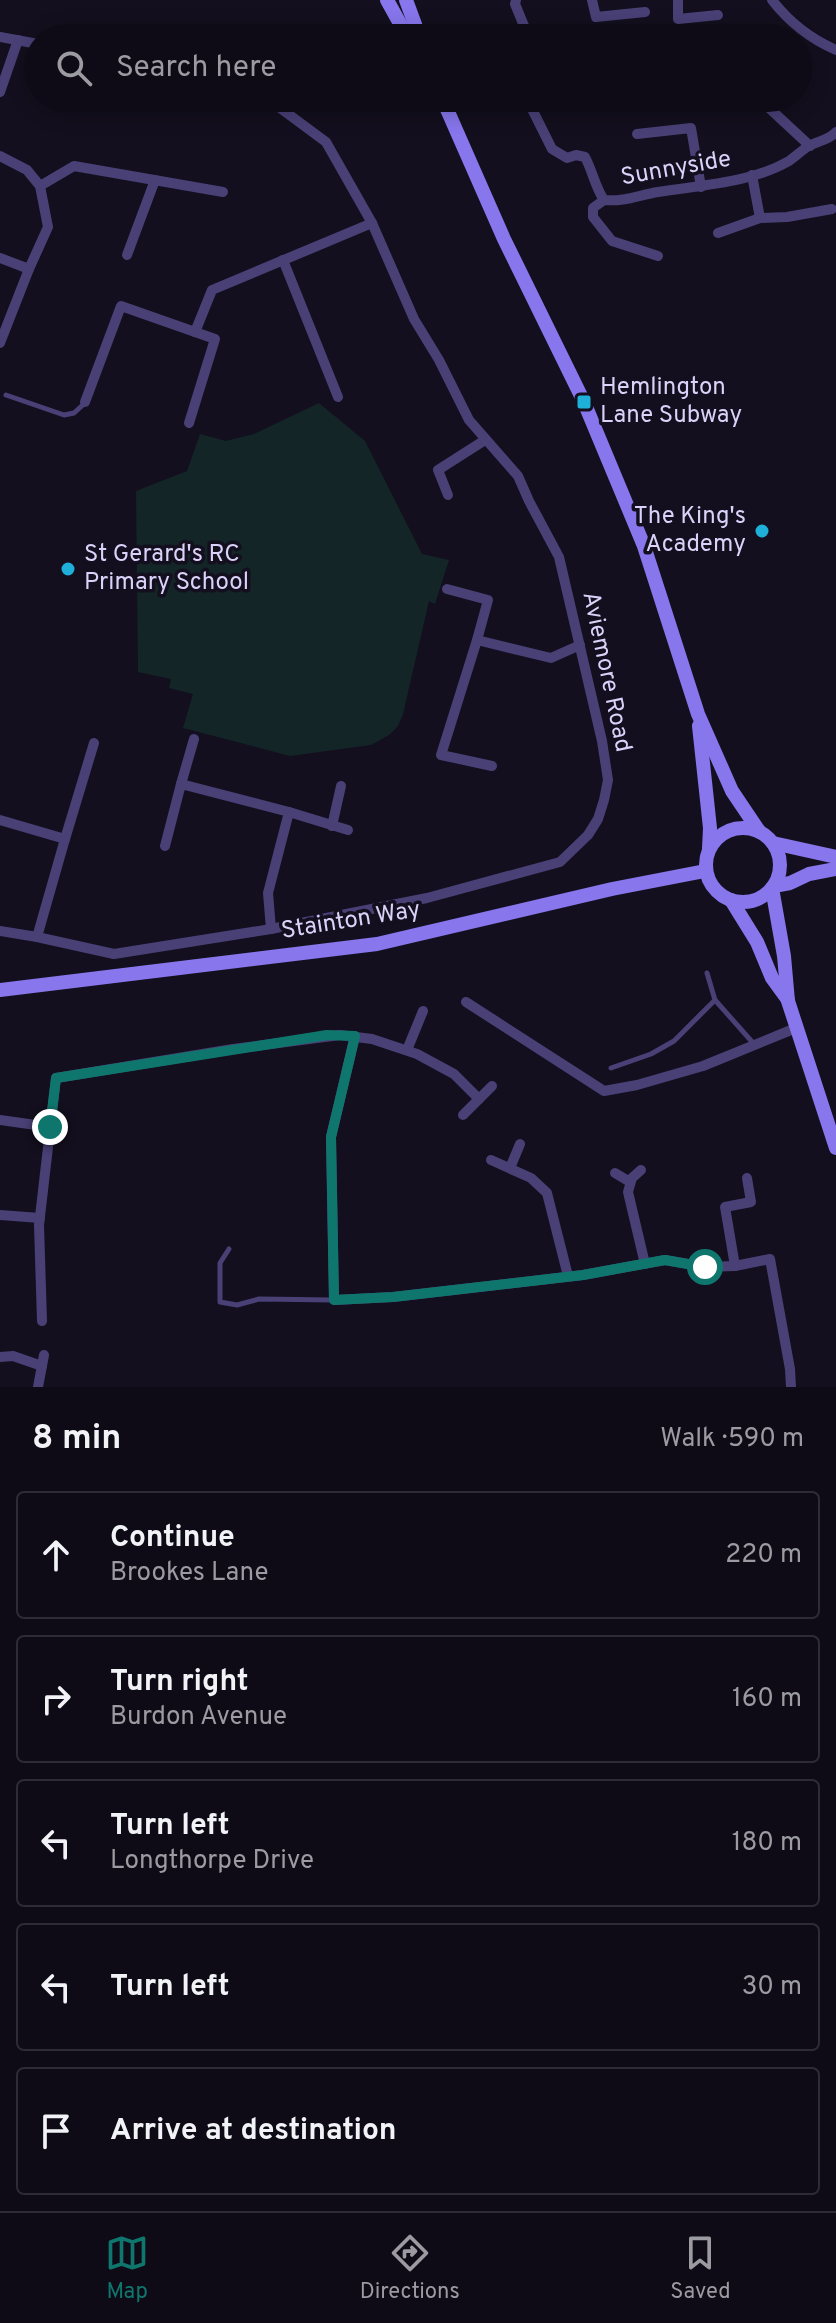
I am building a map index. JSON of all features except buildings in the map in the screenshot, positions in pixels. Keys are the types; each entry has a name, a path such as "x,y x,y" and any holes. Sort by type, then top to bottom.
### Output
{"main road":[{"path":"387,0 400,24"},
{"path":"406,0 415,24"},
{"path":"448,112 504,239 584,402 644,546 698,714 732,791 759,831 773,843 779,857 780,872 773,887 760,898 746,902 731,900 714,889 705,871 709,848 717,837 729,829 743,827 759,831"},
{"path":"698,714 710,828 709,848"},
{"path":"773,843 836,857"},
{"path":"773,887 809,874 836,869"},
{"name":"Stainton Way","path":"0,990 377,944 612,889 705,871"},
{"path":"773,887 788,1001 836,1148"},
{"path":"731,900 757,942 772,978 788,1001"}],"street":[{"path":"516,0 523,24"},
{"path":"592,0 596,17 645,12"},
{"path":"678,0 678,19 718,15"},
{"path":"772,0 796,24"},
{"path":"0,37 24,41"},
{"path":"812,38 836,50"},
{"path":"0,92 18,40"},
{"name":"Aviemore Road","path":"0,931 114,954 271,929 427,898 541,869 560,862 575,849 598,819 608,780 602,741 559,557 518,476 469,420 414,319 372,223 326,142 286,112"},
{"name":"Sunnyside","path":"534,112 552,149 567,158 576,155 585,157 604,200 620,202 656,192 701,187 752,175 788,162 836,132"},
{"path":"773,112 810,146"},
{"path":"637,134 691,128 701,187"},
{"path":"0,156 27,170 40,186 48,227 0,343"},
{"path":"40,186 74,166 223,192"},
{"path":"752,175 760,218"},
{"path":"127,255 155,180"},
{"path":"604,200 593,208 593,217 612,241 658,256"},
{"path":"718,233 760,218 832,209"},
{"path":"195,332 212,290 372,223"},
{"path":"0,258 29,269"},
{"path":"283,260 338,397"},
{"path":"85,402 121,306 215,339 189,423"},
{"path":"448,495 438,470 485,440"},
{"path":"447,589 488,600 441,755 492,766"},
{"path":"477,640 551,658 580,645"},
{"path":"165,846 194,739"},
{"path":"37,937 94,743"},
{"path":"181,784 348,830"},
{"path":"332,826 341,786"},
{"path":"271,929 268,893 289,812"},
{"path":"0,820 65,839"},
{"path":"466,1002 604,1091 703,1066 796,1028"},
{"path":"407,1050 423,1011"},
{"path":"42,1321 40,1218 56,1078 327,1035 355,1036 407,1050 441,1066 454,1074 479,1099"},
{"path":"355,1036 331,1137 334,1300 393,1297 583,1275 665,1260 705,1267 735,1266 770,1259 791,1387"},
{"path":"463,1115 492,1086"},
{"path":"0,1120 50,1127"},
{"path":"510,1168 520,1144"},
{"path":"491,1160 531,1178 547,1193 568,1276"},
{"path":"641,1170 630,1182 628,1192 645,1264"},
{"path":"615,1173 630,1182"},
{"path":"735,1266 725,1207 751,1202 747,1178"},
{"path":"0,1215 40,1218"},
{"path":"0,1357 43,1360 38,1387"}],"lane":[{"path":"6,395 64,415 74,413 85,402"},
{"path":"707,973 715,1000 756,1046"},
{"path":"611,1068 651,1054 674,1041 715,1000"},
{"path":"229,1249 220,1263 220,1302 237,1305 259,1299 334,1300"}],"shaded area":[{"path":"319,403 365,441 422,554 449,560 435,604 429,601 398,726 371,745 290,756 183,728 193,694 169,688 171,679 138,672 136,491 187,471 200,434 226,441 254,434"}],"place":[{"name":"Hemlington Lane Subway","path":"584,402"},
{"name":"The King's Academy","path":"762,531"},
{"name":"St Gerard's RC Primary School","path":"68,569"}],"route":[{"path":"50,1127 56,1078 327,1035 355,1036 331,1137 334,1300 393,1297 583,1275 665,1260 705,1267"}]}
